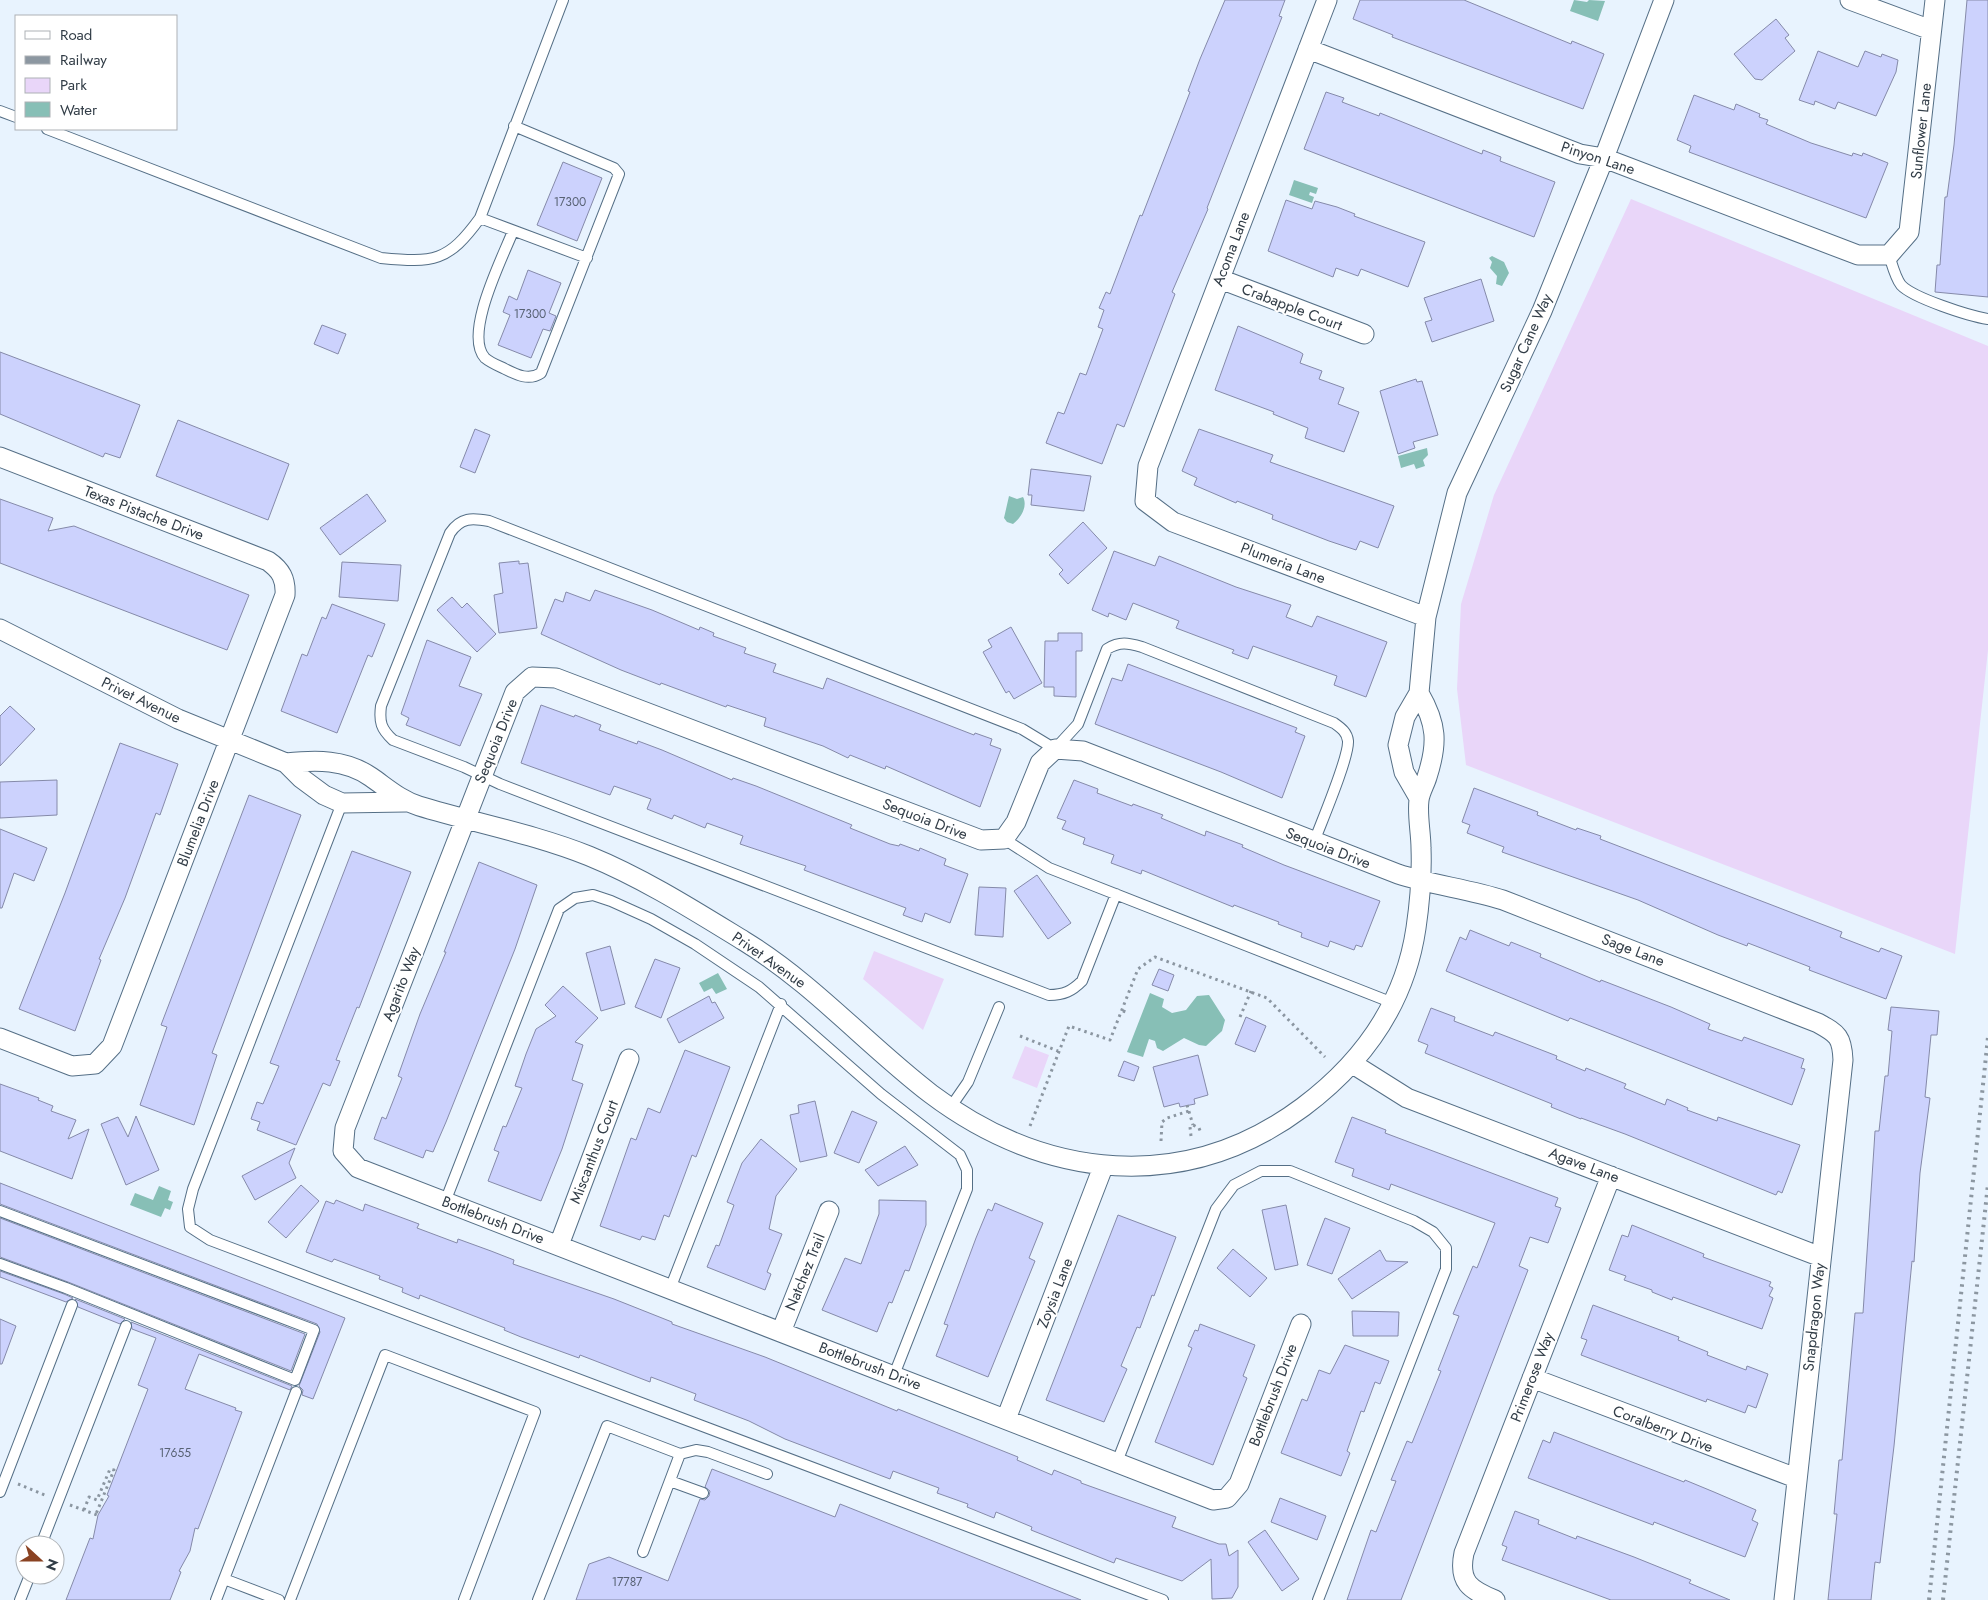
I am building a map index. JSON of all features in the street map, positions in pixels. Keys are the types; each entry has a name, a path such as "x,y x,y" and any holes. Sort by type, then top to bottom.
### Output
{"street":[{"name":"Acoma Lane","path":"1145,501 1148,466 1327,0"},
{"name":"Sugar Cane Way","path":"1419,798 1404,772 1398,744 1405,717 1419,693 1426,617 1457,493 1542,311 1604,158 1664,0"},
{"path":"1850,0 1931,30"},
{"name":"Sunflower Lane","path":"1889,255 1909,232 1935,0"},
{"name":"Pinyon Lane","path":"1308,49 1580,154 1604,158 1858,255 1889,255"},
{"name":"Crabapple Court","path":"1220,279 1364,334"},
{"name":"Texas Pistache Drive","path":"0,458 268,561 276,566 283,576"},
{"name":"Plumeria Lane","path":"1145,501 1173,522 1426,617"},
{"name":"Blumelia Drive","path":"0,1038 72,1066 95,1064 112,1046 285,595 286,584 283,576"},
{"name":"Privet Avenue","path":"0,629 178,719 286,763 301,778 324,795 342,803 406,802 465,820 532,837 589,856 646,884 717,924 789,972 928,1092 986,1130 1018,1144 1063,1159 1103,1167"},
{"name":"Sequoia Drive","path":"465,820 515,692 532,677 556,678 981,840 1004,839"},
{"name":"Sugar Cane Way","path":"1103,1167 1150,1166 1182,1162 1216,1155 1243,1144 1292,1115 1320,1094 1353,1064 1392,1003 1409,960 1422,882 1419,798 1435,747 1431,718 1419,693"},
{"path":"1004,839 1016,822 1040,762 1055,749"},
{"name":"Sequoia Drive","path":"1055,749 1083,751 1314,842 1422,882"},
{"name":"Privet Avenue","path":"286,763 329,761 350,766 366,773 406,802"},
{"name":"Agarito Way","path":"343,1151 345,1128 465,820"},
{"name":"Sage Lane","path":"1422,882 1476,892 1503,900 1818,1023 1838,1035"},
{"name":"Snapdragon Way","path":"1784,1600 1843,1060 1842,1046 1838,1035"},
{"name":"Miscanthus Court","path":"559,1245 629,1060"},
{"name":"Agave Lane","path":"1353,1064 1407,1098 1821,1257"},
{"name":"Bottlebrush Drive","path":"343,1151 358,1168 1213,1500 1227,1498 1239,1484 1301,1324"},
{"name":"Zoysia Lane","path":"1006,1420 1103,1167"},
{"name":"Primerose Way","path":"1495,1600 1478,1594 1464,1580 1462,1565 1464,1553 1611,1176"},
{"name":"Natchez Trail","path":"781,1332 829,1211"},
{"name":"Coralberry Drive","path":"1532,1378 1796,1478"}],"lane":[{"path":"50,130 381,258 419,262 434,259 459,245 480,218 563,0"},
{"path":"0,111 15,117"},
{"path":"513,231 481,308 480,327 484,356 516,374 529,377 541,373 619,174 614,168 514,126"},
{"path":"480,218 587,258"},
{"path":"1889,255 1901,284 1913,292 1975,317 1988,319"},
{"path":"1116,894 1082,981 1074,989 1061,995 1050,995 393,740 384,732 379,721 381,706 450,532 457,524 470,518 489,521 1022,729 1055,749 1078,724 1107,649 1116,643 1128,643 1142,647 1334,723 1344,731 1348,742 1345,757 1314,842"},
{"path":"342,803 193,1189 188,1209 190,1227 210,1240 1163,1600"},
{"path":"1004,839 1049,868 1392,1003"},
{"path":"445,1202 559,909 575,898 593,895 612,901 651,919 695,944 759,986 881,1094 960,1155 967,1170 966,1189 894,1375"},
{"path":"670,1289 781,1004"},
{"path":"950,1108 968,1082 999,1007"},
{"path":"1117,1462 1216,1208 1234,1185 1261,1171 1290,1171 1414,1221 1433,1232 1446,1248 1446,1269 1318,1600"},
{"path":"0,1211 314,1330 295,1380 0,1264"},
{"path":"0,1492 72,1305"},
{"path":"46,1535 126,1326"},
{"path":"290,1600 385,1355 535,1412 464,1600"},
{"path":"216,1600 296,1392"},
{"path":"538,1600 607,1426 680,1454 696,1450 708,1452 766,1474"},
{"path":"643,1552 680,1454"},
{"path":"670,1481 703,1493"},
{"path":"224,1579 279,1600"},
{"path":"20,1600 26,1585"}],"path":[{"path":"1030,1126 1069,1026 1110,1040 1138,969 1155,957 1160,956 1268,998 1325,1057"},
{"path":"1240,1017 1251,991"},
{"path":"1123,1011 1129,1013"},
{"path":"1020,1036 1058,1051"},
{"path":"1187,1106 1193,1125 1190,1127 1191,1136"},
{"path":"1161,1141 1162,1122 1167,1118 1189,1111"},
{"path":"1193,1125 1200,1128 1201,1133"},
{"path":"70,1504 84,1510 97,1515 114,1470 110,1469 97,1500 89,1497 84,1510"},
{"path":"15,1483 48,1496"}],"green space":[{"path":"1631,199 1988,346 1988,650 1955,954 1466,765 1457,689 1461,604 1494,495"},
{"path":"874,951 944,979 923,1030 863,979"},
{"path":"1025,1046 1049,1055 1037,1088 1012,1078"}],"water":[{"path":"1574,0 1587,2 1589,0 1605,1 1598,21 1570,11"},
{"path":"1294,180 1318,188 1316,194 1310,192 1309,195 1314,197 1312,203 1289,195"},
{"path":"1492,256 1504,262 1509,273 1502,286 1496,284 1497,276 1490,268 1492,262 1489,258"},
{"path":"1427,448 1428,455 1423,460 1425,466 1416,469 1414,464 1401,468 1398,456"},
{"path":"1009,496 1017,499 1023,497 1025,504 1019,519 1013,524 1007,522 1004,518"},
{"path":"718,973 727,989 716,994 712,988 704,992 699,983"},
{"path":"1150,993 1164,999 1162,1007 1172,1013 1186,1010 1197,996 1209,995 1225,1020 1222,1031 1206,1046 1184,1038 1163,1051 1157,1048 1155,1041 1149,1039 1143,1057 1127,1052"},
{"path":"159,1186 171,1191 168,1200 173,1202 170,1210 165,1208 161,1217 130,1205 135,1193 153,1200"}],"building":[{"path":"1225,0 1285,0 1279,16 1282,17 1208,209 1172,292 1175,294 1124,427 1117,424 1102,464 1046,443 1058,412 1064,414 1080,373 1086,375 1103,329 1098,327 1104,310 1099,308 1106,292 1110,294 1140,215 1142,216 1190,92 1188,91 1200,59"},
{"path":"1360,0 1464,0 1571,44 1572,41 1604,54 1583,109 1392,37 1393,35 1353,19"},
{"path":"1967,0 1988,0 1988,297 1935,292 1937,265 1940,265 1945,197 1947,197 1954,145"},
{"path":"1776,19 1789,35 1785,38 1795,51 1762,80 1755,79 1734,54"},
{"path":"1818,51 1858,67 1865,51 1881,57 1882,54 1898,60 1896,72 1876,116 1838,102 1835,109 1815,101 1814,105 1799,100"},
{"path":"1326,92 1344,98 1342,102 1379,116 1380,113 1482,154 1483,150 1501,157 1500,161 1555,182 1534,237 1304,149"},
{"path":"1694,95 1734,110 1736,104 1760,114 1759,117 1768,120 1766,124 1811,143 1852,156 1853,153 1862,156 1863,153 1888,163 1866,218 1689,152 1691,146 1677,140"},
{"path":"563,162 602,178 577,241 537,225"},
{"path":"1286,200 1312,209 1315,201 1337,207 1355,214 1354,216 1425,242 1408,287 1361,269 1358,276 1336,268 1333,277 1268,251"},
{"path":"528,270 561,283 549,313 556,316 550,331 543,329 531,358 498,345 510,315 503,312 509,296 517,300"},
{"path":"1481,279 1494,321 1432,342 1425,322 1432,320 1424,298"},
{"path":"322,325 346,334 338,354 314,344"},
{"path":"1238,326 1300,352 1303,354 1300,363 1322,371 1319,379 1344,388 1338,404 1359,412 1344,452 1305,438 1308,428 1273,414 1274,412 1215,390"},
{"path":"0,352 140,405 120,458 105,453 103,457 0,414"},
{"path":"1416,379 1417,382 1422,381 1438,435 1413,442 1415,448 1398,454 1380,391"},
{"path":"178,420 289,464 268,520 156,476"},
{"path":"475,429 490,435 475,473 460,467"},
{"path":"1199,429 1273,455 1270,462 1394,506 1378,548 1360,541 1356,550 1329,541 1272,519 1273,515 1237,501 1236,503 1194,485 1197,478 1182,471"},
{"path":"1031,469 1091,476 1084,511 1031,505 1032,495 1028,495"},
{"path":"367,494 386,521 340,555 320,528"},
{"path":"0,499 53,518 48,531 74,526 249,595 227,650 0,563"},
{"path":"1083,522 1107,548 1068,584 1059,574 1063,570 1049,555"},
{"path":"1114,551 1155,566 1159,556 1236,587 1291,605 1286,617 1312,627 1317,616 1387,642 1366,697 1334,685 1337,676 1253,646 1248,659 1232,653 1234,650 1176,628 1179,621 1133,603 1126,620 1109,613 1108,617 1092,610"},
{"path":"519,561 519,564 528,563 537,628 499,633 494,595 503,593 499,563"},
{"path":"342,562 401,565 398,601 339,597"},
{"path":"595,590 652,610 699,630 700,627 714,633 713,636 746,648 744,653 776,664 773,672 823,689 827,678 974,735 975,733 992,739 990,745 1001,749 980,807 886,766 885,769 850,755 848,758 823,746 764,726 766,718 727,705 726,707 661,683 660,685 621,670 541,634 555,599 563,602 566,592 590,601"},
{"path":"452,597 462,608 467,603 496,634 477,652 437,610"},
{"path":"332,604 385,624 372,657 368,655 337,733 281,711 302,654 307,656 322,617 326,619"},
{"path":"1011,627 1042,683 1014,699 1009,691 1006,693 983,652 992,647 988,640"},
{"path":"1058,633 1082,633 1082,651 1076,651 1076,697 1054,696 1054,687 1044,687 1045,641 1058,641"},
{"path":"427,640 471,657 459,686 482,694 460,746 406,725 409,718 401,714"},
{"path":"1128,664 1297,728 1295,732 1305,736 1282,798 1221,772 1095,724 1112,678 1122,681"},
{"path":"541,705 601,725 599,730 637,744 638,741 732,780 733,778 756,786 852,825 850,828 890,844 899,846 900,844 919,851 920,848 946,859 944,865 968,874 950,923 925,913 922,922 903,915 906,908 804,870 806,866 740,844 743,836 707,823 705,828 674,815 672,819 647,809 651,799 614,786 610,795 521,763"},
{"path":"10,706 35,729 0,766 0,716"},
{"path":"120,743 178,764 160,815 156,813 125,898 99,959 101,960 75,1031 19,1009 65,893"},
{"path":"57,780 57,815 0,818 0,782"},
{"path":"1074,780 1098,789 1097,793 1163,815 1161,818 1205,836 1206,831 1243,845 1242,847 1284,865 1380,901 1362,947 1356,945 1354,950 1330,941 1328,947 1301,937 1302,933 1278,924 1279,922 1234,905 1233,907 1142,870 1141,874 1111,863 1114,855 1083,844 1085,838 1062,829 1066,821 1057,818"},
{"path":"1474,788 1538,812 1537,815 1576,830 1577,828 1601,836 1600,839 1842,932 1840,937 1879,952 1881,948 1902,956 1886,999 1809,970 1810,967 1748,943 1747,946 1718,935 1638,900 1502,852 1504,847 1467,833 1470,825 1462,822"},
{"path":"249,795 301,815 212,1053 217,1055 194,1125 140,1105 167,1027 161,1025"},
{"path":"0,829 47,848 34,881 14,873 2,908 0,908"},
{"path":"352,851 411,872 359,1008 357,1007 336,1060 340,1061 330,1086 323,1083 296,1145 257,1130 260,1122 251,1119 257,1102 263,1104 279,1066 270,1063"},
{"path":"479,862 537,885 515,949 446,1122 433,1152 426,1150 423,1158 374,1139 382,1117 386,1119 402,1078 398,1076 420,1014 446,952 444,952"},
{"path":"1037,875 1071,923 1048,939 1014,891"},
{"path":"979,887 1006,888 1003,937 975,935"},
{"path":"1470,930 1509,946 1511,942 1541,954 1540,957 1600,982 1601,980 1671,1007 1710,1024 1708,1029 1742,1041 1744,1037 1804,1059 1801,1068 1805,1069 1792,1105 1570,1018 1568,1021 1446,971 1460,937 1466,940"},
{"path":"610,946 625,1004 601,1011 586,953"},
{"path":"655,959 680,968 661,1018 635,1007"},
{"path":"1159,969 1174,975 1168,991 1152,985"},
{"path":"563,986 598,1018 575,1042 583,1045 572,1080 583,1084 562,1149 541,1201 488,1181 499,1152 494,1150 503,1126 506,1127 522,1088 515,1086 526,1054 536,1029 556,1016 545,1005"},
{"path":"709,996 712,1003 715,1002 724,1018 679,1043 667,1019"},
{"path":"1891,1007 1939,1011 1937,1035 1931,1035 1925,1097 1930,1098 1920,1173 1914,1262 1912,1261 1894,1446 1880,1563 1875,1562 1871,1600 1828,1600 1837,1514 1834,1514 1839,1460 1842,1460 1855,1313 1863,1313 1875,1131 1879,1131 1885,1076 1888,1076 1892,1031 1888,1030"},
{"path":"1431,1008 1455,1017 1454,1021 1493,1036 1495,1032 1557,1056 1556,1059 1585,1071 1586,1068 1626,1084 1624,1088 1665,1105 1667,1099 1688,1108 1687,1110 1717,1121 1718,1117 1800,1145 1782,1193 1778,1191 1776,1195 1625,1134 1581,1119 1551,1107 1552,1104 1425,1053 1428,1045 1418,1041"},
{"path":"1246,1017 1266,1026 1255,1052 1235,1044"},
{"path":"685,1050 730,1067 696,1157 692,1155 669,1217 664,1215 655,1240 642,1236 640,1240 600,1226 631,1138 636,1140 648,1108 660,1113"},
{"path":"1198,1055 1208,1095 1194,1099 1195,1104 1180,1107 1179,1103 1164,1107 1153,1067"},
{"path":"1124,1061 1139,1067 1134,1081 1118,1076"},
{"path":"0,1084 39,1098 38,1100 53,1106 51,1111 76,1120 68,1139 89,1129 72,1179 0,1151"},
{"path":"815,1101 827,1156 800,1162 790,1115 799,1113 798,1105"},
{"path":"852,1111 877,1122 859,1163 834,1153"},
{"path":"136,1116 159,1170 126,1185 101,1124 118,1117 128,1137"},
{"path":"1352,1117 1386,1130 1385,1133 1558,1198 1555,1206 1561,1208 1548,1243 1530,1237 1519,1266 1528,1270 1401,1600 1347,1600 1371,1530 1376,1532 1396,1481 1391,1480 1407,1441 1412,1443 1441,1371 1438,1370 1459,1316 1453,1314 1473,1266 1477,1268 1495,1223 1391,1184 1389,1190 1352,1176 1354,1169 1335,1162"},
{"path":"761,1139 797,1169 776,1196 769,1229 782,1234 767,1272 771,1274 765,1290 707,1267 716,1245 719,1246 734,1205 727,1202 742,1163"},
{"path":"905,1146 918,1165 878,1186 865,1170"},
{"path":"295,1148 289,1163 296,1178 255,1200 242,1176"},
{"path":"0,1183 345,1318 313,1399 302,1395 303,1390 299,1386 320,1332 317,1324 0,1204"},
{"path":"301,1185 319,1201 286,1238 268,1222"},
{"path":"336,1200 363,1211 365,1204 419,1224 417,1228 457,1243 458,1239 491,1251 514,1260 513,1264 614,1299 672,1322 672,1324 765,1357 897,1411 898,1409 1018,1457 1017,1460 1052,1475 1054,1470 1081,1481 1081,1483 1176,1517 1172,1527 1219,1544 1226,1544 1229,1556 1238,1550 1238,1587 1232,1598 1212,1599 1211,1559 1182,1581 1116,1558 1114,1563 1031,1530 1032,1527 996,1512 994,1518 967,1507 968,1504 937,1493 939,1488 893,1471 890,1479 785,1439 749,1421 694,1400 696,1394 651,1377 650,1382 580,1355 579,1358 521,1337 504,1330 505,1328 420,1295 419,1299 402,1292 403,1288 379,1279 380,1276 334,1259 332,1262 306,1252 326,1201 334,1204"},
{"path":"879,1200 926,1201 926,1225 909,1271 905,1270 892,1303 889,1302 877,1332 822,1310 845,1258 861,1264 879,1214"},
{"path":"995,1203 1043,1223 1029,1258 1035,1261 988,1377 936,1356 948,1325 944,1324 976,1238 988,1209 992,1211"},
{"path":"1286,1205 1298,1265 1275,1270 1262,1210"},
{"path":"1118,1215 1176,1237 1154,1296 1152,1295 1140,1328 1137,1327 1121,1366 1127,1369 1104,1422 1046,1400"},
{"path":"0,1218 305,1334 291,1371 68,1282 0,1257"},
{"path":"1325,1218 1350,1228 1332,1274 1307,1265"},
{"path":"1632,1225 1704,1254 1703,1257 1771,1282 1769,1286 1773,1288 1769,1296 1773,1298 1762,1329 1673,1297 1672,1300 1652,1292 1652,1290 1624,1280 1626,1276 1609,1270 1622,1235 1628,1237"},
{"path":"1233,1249 1267,1278 1250,1297 1217,1268"},
{"path":"1380,1250 1386,1261 1408,1262 1352,1299 1338,1279"},
{"path":"0,1271 73,1298 66,1302 0,1277"},
{"path":"75,1299 125,1319 120,1324 78,1307"},
{"path":"1593,1305 1679,1337 1678,1340 1708,1352 1707,1355 1746,1370 1747,1366 1768,1374 1756,1408 1748,1405 1745,1413 1707,1399 1706,1402 1581,1355 1587,1340 1581,1338"},
{"path":"1352,1311 1399,1312 1398,1336 1353,1336"},
{"path":"0,1319 16,1326 2,1364 0,1364"},
{"path":"131,1322 292,1386 290,1390 199,1354 185,1389 242,1412 198,1529 195,1528 190,1551 179,1571 181,1572 170,1600 66,1600 90,1538 93,1539 98,1515 109,1496 107,1495 148,1389 138,1385 156,1338 132,1329"},
{"path":"1200,1324 1255,1345 1243,1376 1247,1378 1213,1465 1155,1442 1192,1348 1188,1346 1195,1330 1198,1331"},
{"path":"1345,1345 1389,1361 1380,1384 1375,1382 1364,1412 1361,1411 1347,1451 1350,1453 1341,1476 1281,1453 1302,1399 1307,1401 1319,1370 1330,1374"},
{"path":"1554,1432 1684,1482 1685,1480 1756,1510 1752,1520 1758,1523 1745,1557 1654,1522 1653,1525 1528,1478 1543,1440 1550,1443"},
{"path":"712,1469 835,1517 840,1504 1081,1600 576,1600 589,1564 609,1557 668,1581 700,1499 705,1500 709,1496 710,1491 705,1487"},
{"path":"1280,1498 1326,1516 1317,1540 1271,1522"},
{"path":"1515,1511 1539,1520 1538,1524 1576,1539 1577,1536 1691,1580 1689,1583 1730,1600 1611,1600 1502,1560 1507,1547 1502,1545"},
{"path":"1265,1530 1299,1579 1282,1591 1248,1542"}],"railway":[{"path":"1929,1600 1988,1037"},
{"path":"1943,1600 1988,1184"}]}
